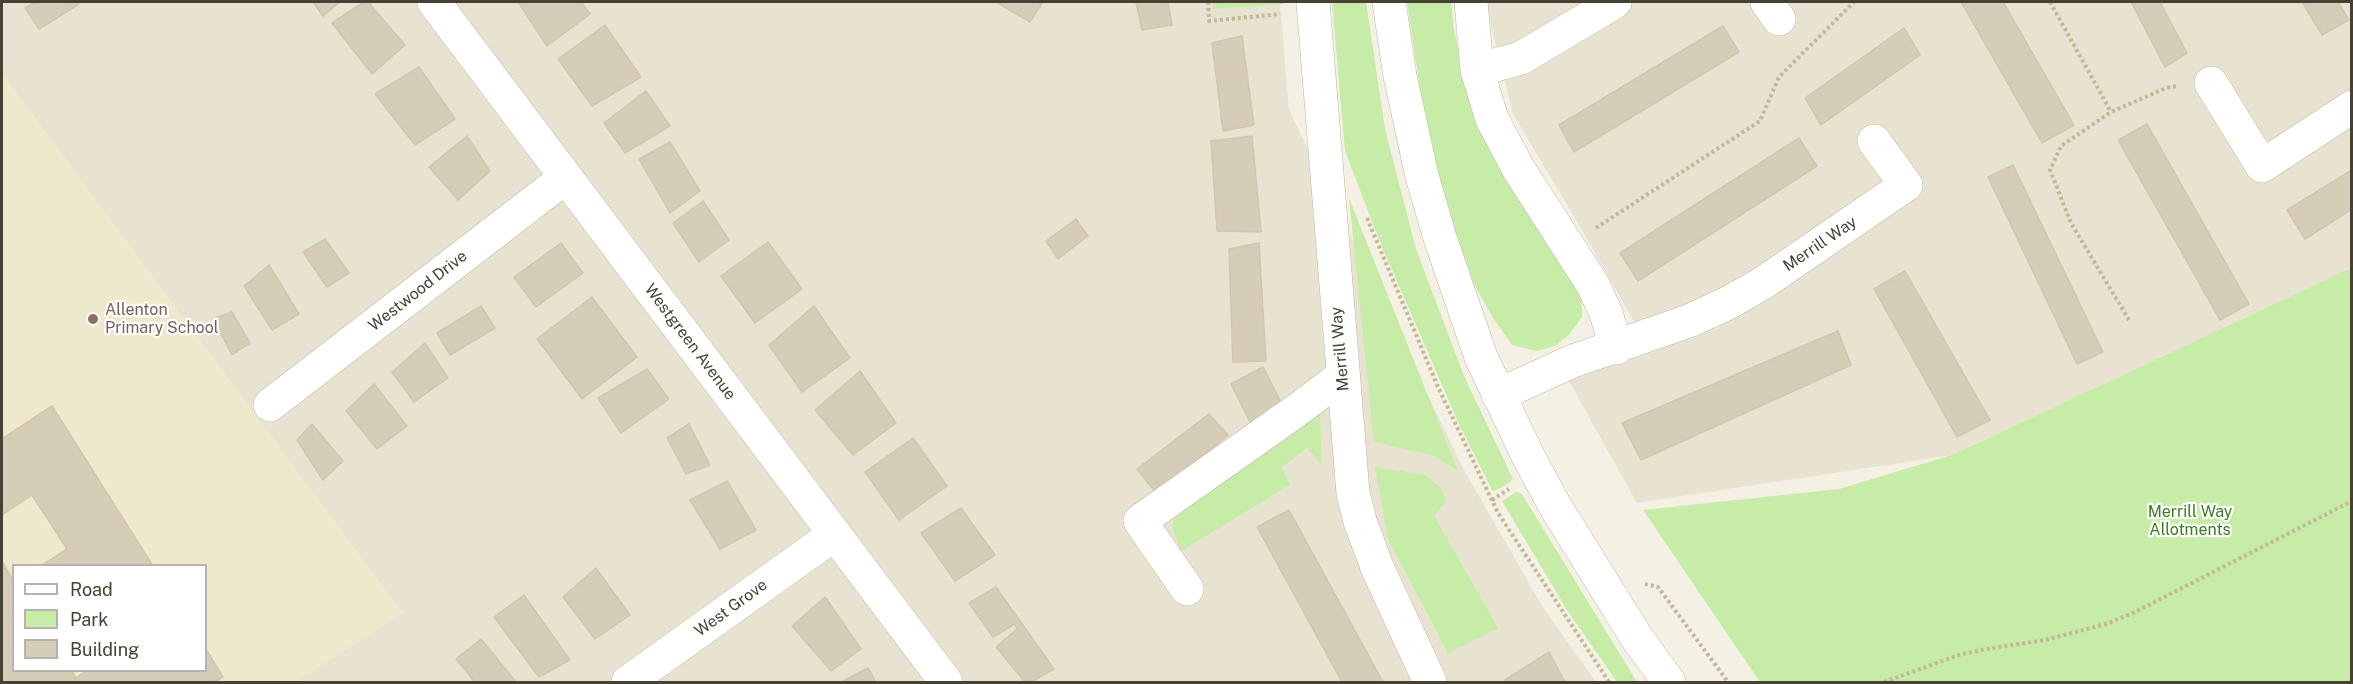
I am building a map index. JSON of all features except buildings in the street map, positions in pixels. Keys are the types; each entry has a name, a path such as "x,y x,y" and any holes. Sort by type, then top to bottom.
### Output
{"street":[{"name":"Westgreen Avenue","path":"435,2 946,682"},
{"path":"1389,2 1400,76 1422,176 1462,307 1498,395 1545,489 1596,575 1669,682"},
{"path":"1471,2 1477,70 1492,119 1518,168 1593,285 1606,313 1616,348"},
{"path":"1477,70 1521,58 1615,2"},
{"name":"Merrill Way","path":"1313,6 1352,482 1360,521 1381,578 1430,682"},
{"path":"2211,83 2262,166 2352,107"},
{"name":"Merrill Way","path":"1498,395 1562,365 1689,321 1728,303 1762,283 1906,185 1875,141"},
{"name":"Westwood Drive","path":"270,405 566,177"},
{"path":"1187,589 1140,521 1342,376"},
{"name":"West Grove","path":"628,682 835,534"}],"path":[{"path":"1208,2 1209,21 1313,6"},
{"path":"1570,247 1760,121 1779,77 1854,2"},
{"path":"2050,2 2111,112"},
{"path":"2129,320 2071,223 2050,170 2061,146 2111,112 2166,88 2211,83"},
{"path":"1366,216 1438,387 1498,513 1609,682"},
{"path":"1884,682 1959,655 1986,648 2045,640 2106,624 2133,613 2352,501"},
{"path":"1596,575 1658,587 1728,682"}],"shaded area":[{"path":"2,2 1280,2 1289,110 1464,470 1542,606 1596,682 2,682"},
{"path":"1487,2 2351,2 2351,268 1952,455 1637,503 1569,381 1650,350 1513,114"},
{"name":"Allenton Primary School","path":"2,73 403,613 296,682 2,682"}],"green space":[{"path":"1213,2 1284,2 1284,4 1213,9"},
{"path":"1332,2 1366,2 1385,129 1416,249 1464,376 1513,479 1495,491 1492,490 1459,424 1380,242 1345,151"},
{"path":"1407,2 1451,2 1454,31 1472,106 1581,291 1582,317 1569,335 1555,346 1537,351 1512,345 1493,318 1474,284 1451,224 1423,109"},
{"path":"1349,198 1458,471 1434,456 1374,442"},
{"name":"Merrill Way Allotments","path":"2351,268 2351,682 1760,682 1643,510 1839,489 1952,455"},
{"path":"1320,411 1322,465 1307,448 1282,467 1290,485 1181,551 1172,527 1177,506"},
{"path":"1375,467 1426,475 1442,489 1445,502 1434,516 1498,628 1448,653 1388,539"},
{"path":"1516,492 1522,494 1637,682 1617,682 1567,610 1502,501"}],"place":[{"name":"Allenton Primary School","path":"93,319"}]}
